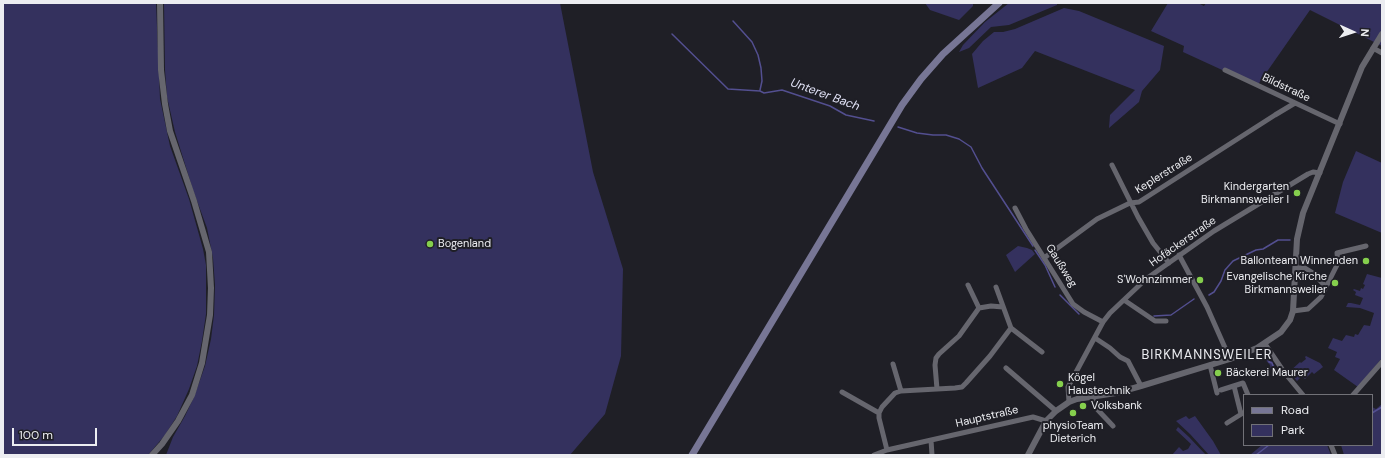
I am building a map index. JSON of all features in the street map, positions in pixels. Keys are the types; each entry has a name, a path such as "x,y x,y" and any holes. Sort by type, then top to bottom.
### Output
{"main road":[{"path":"692,455 886,128 921,79 943,54 999,3"}],"street":[{"path":"152,455 162,444 178,421 192,395 202,363 210,315 211,288 208,252 194,201 170,131 165,104 161,70 160,3"},
{"path":"1028,455 1046,421 1056,411 1069,402 1077,399 1116,393 1230,359 1265,344 1281,332 1290,320 1293,311 1297,239 1303,213 1329,152 1362,67 1382,34"},
{"path":"1373,48 1382,53"},
{"name":"Bildstraße","path":"1225,70 1340,124"},
{"name":"Keplerstraße","path":"1044,258 1097,219 1130,203 1138,202 1275,114 1295,103"},
{"path":"1112,165 1130,203 1154,243 1169,263"},
{"name":"Hofäckerstraße","path":"1069,402 1068,387 1103,322 1110,313 1146,279 1214,231 1308,174 1313,172 1320,173"},
{"name":"Gaußweg","path":"1015,208 1073,304 1084,312 1103,322"},
{"path":"1293,311 1308,309 1321,297 1338,262 1337,253 1366,246"},
{"path":"1179,255 1207,307 1230,359"},
{"path":"1296,268 1305,268 1313,273 1326,287"},
{"path":"968,285 979,308"},
{"path":"996,287 1011,328 1042,352"},
{"path":"1124,300 1155,321 1166,321"},
{"path":"937,389 935,365 936,358 939,354 959,336 979,308 992,306 1003,307"},
{"path":"887,450 879,413 882,407 895,393 902,391 962,387 990,356 1011,328"},
{"path":"1095,338 1120,357 1128,361 1141,386"},
{"path":"1265,344 1284,372 1302,394"},
{"path":"1354,394 1382,362"},
{"path":"893,364 902,391"},
{"path":"1210,365 1214,385 1219,392 1243,383 1248,391 1248,394"},
{"path":"1006,368 1056,411"},
{"path":"1227,423 1242,414 1234,386"},
{"path":"842,392 879,413"},
{"path":"1093,397 1097,409 1114,426"},
{"name":"Hauptstraße","path":"874,455 887,450 1033,417 1046,421"},
{"path":"931,440 932,455"}],"green space":[{"path":"3,3 156,3 160,99 170,146 189,199 203,249 206,265 206,314 197,366 189,389 177,416 165,435 148,455 3,455"},
{"path":"164,3 560,3 593,172 623,269 621,356 605,414 570,455 166,455 173,437 194,397 205,366 211,339 214,315 215,285 213,258 207,228 193,190 175,132 167,97"},
{"path":"925,3 973,3 973,6 959,20 930,10"},
{"path":"1009,3 1057,3 1057,5 1009,25 991,27 969,48 959,52 963,45 985,22"},
{"path":"1168,3 1198,3 1204,6 1206,3 1382,3 1382,46 1310,10 1257,86 1183,52 1184,46 1151,31"},
{"path":"1064,8 1079,11 1164,46 1160,70 1142,91 1139,102 1109,128 1110,115 1135,90 1035,51 1022,68 978,88 972,54 983,41 994,32 1003,32 1015,29"},
{"path":"1356,151 1382,163 1382,233 1335,213 1343,182"},
{"path":"1018,246 1032,250 1035,254 1015,272 1006,255"},
{"path":"1367,274 1382,278 1382,358 1358,387 1334,370 1340,359 1335,357 1337,352 1328,348 1333,338 1342,341 1346,335 1354,337 1355,334 1358,335 1364,325 1370,326 1374,313 1360,308 1346,307 1348,303 1360,305 1363,298 1355,295 1356,292 1353,290 1360,291 1361,288 1363,289 1365,285 1363,284"},
{"path":"1263,354 1269,357 1277,370 1276,372 1274,371 1273,374 1270,365 1262,356"},
{"path":"1306,356 1320,363 1323,367 1314,374 1312,372 1305,379 1302,376 1297,381 1289,372 1300,362 1301,363 1306,359"},
{"path":"1382,404 1382,455 1344,455 1341,446 1373,446 1373,408 1376,409"},
{"path":"1186,416 1189,419 1195,416 1221,455 1209,455 1176,421"},
{"path":"1178,427 1206,455 1172,455 1179,447 1183,451 1188,449 1191,444 1176,430"},
{"path":"1261,446 1327,446 1331,455 1250,455"}],"waterway":[{"path":"733,21 752,42 758,55 762,81 760,90"},
{"name":"Unterer Bach","path":"672,34 728,89 760,91 764,93 782,90 830,106 846,115 874,121"},
{"name":"Unterer Bach","path":"898,127 917,133 946,135 959,139 971,147 982,168 1033,246"},
{"name":"Unterer Bach","path":"1209,295 1214,292 1221,281 1225,270 1233,261 1256,250 1263,249 1278,240 1290,240"},
{"name":"Unterer Bach","path":"1035,250 1045,265 1055,287"},
{"name":"Unterer Bach","path":"1060,295 1079,314"},
{"name":"Unterer Bach","path":"1154,316 1171,315 1194,299"},
{"path":"1265,355 1267,356 1266,359 1272,363 1274,369"},
{"path":"1373,412 1382,407"},
{"path":"1256,455 1268,446"}],"place":[{"name":"Kindergarten Birkmannsweiler I","path":"1297,193"},
{"name":"Bogenland","path":"430,244"},
{"name":"Ballonteam Winnenden","path":"1366,261"},
{"name":"S'Wohnzimmer","path":"1200,280"},
{"name":"Evangelische Kirche Birkmannsweiler","path":"1335,283"},
{"name":"Bäckerei Maurer","path":"1218,373"},
{"name":"Kögel Haustechnik","path":"1060,384"},
{"name":"Volksbank","path":"1083,406"},
{"name":"physioTeam Dieterich","path":"1073,413"}],"district":[{"name":"BIRKMANNSWEILER","path":"1207,356"}]}
